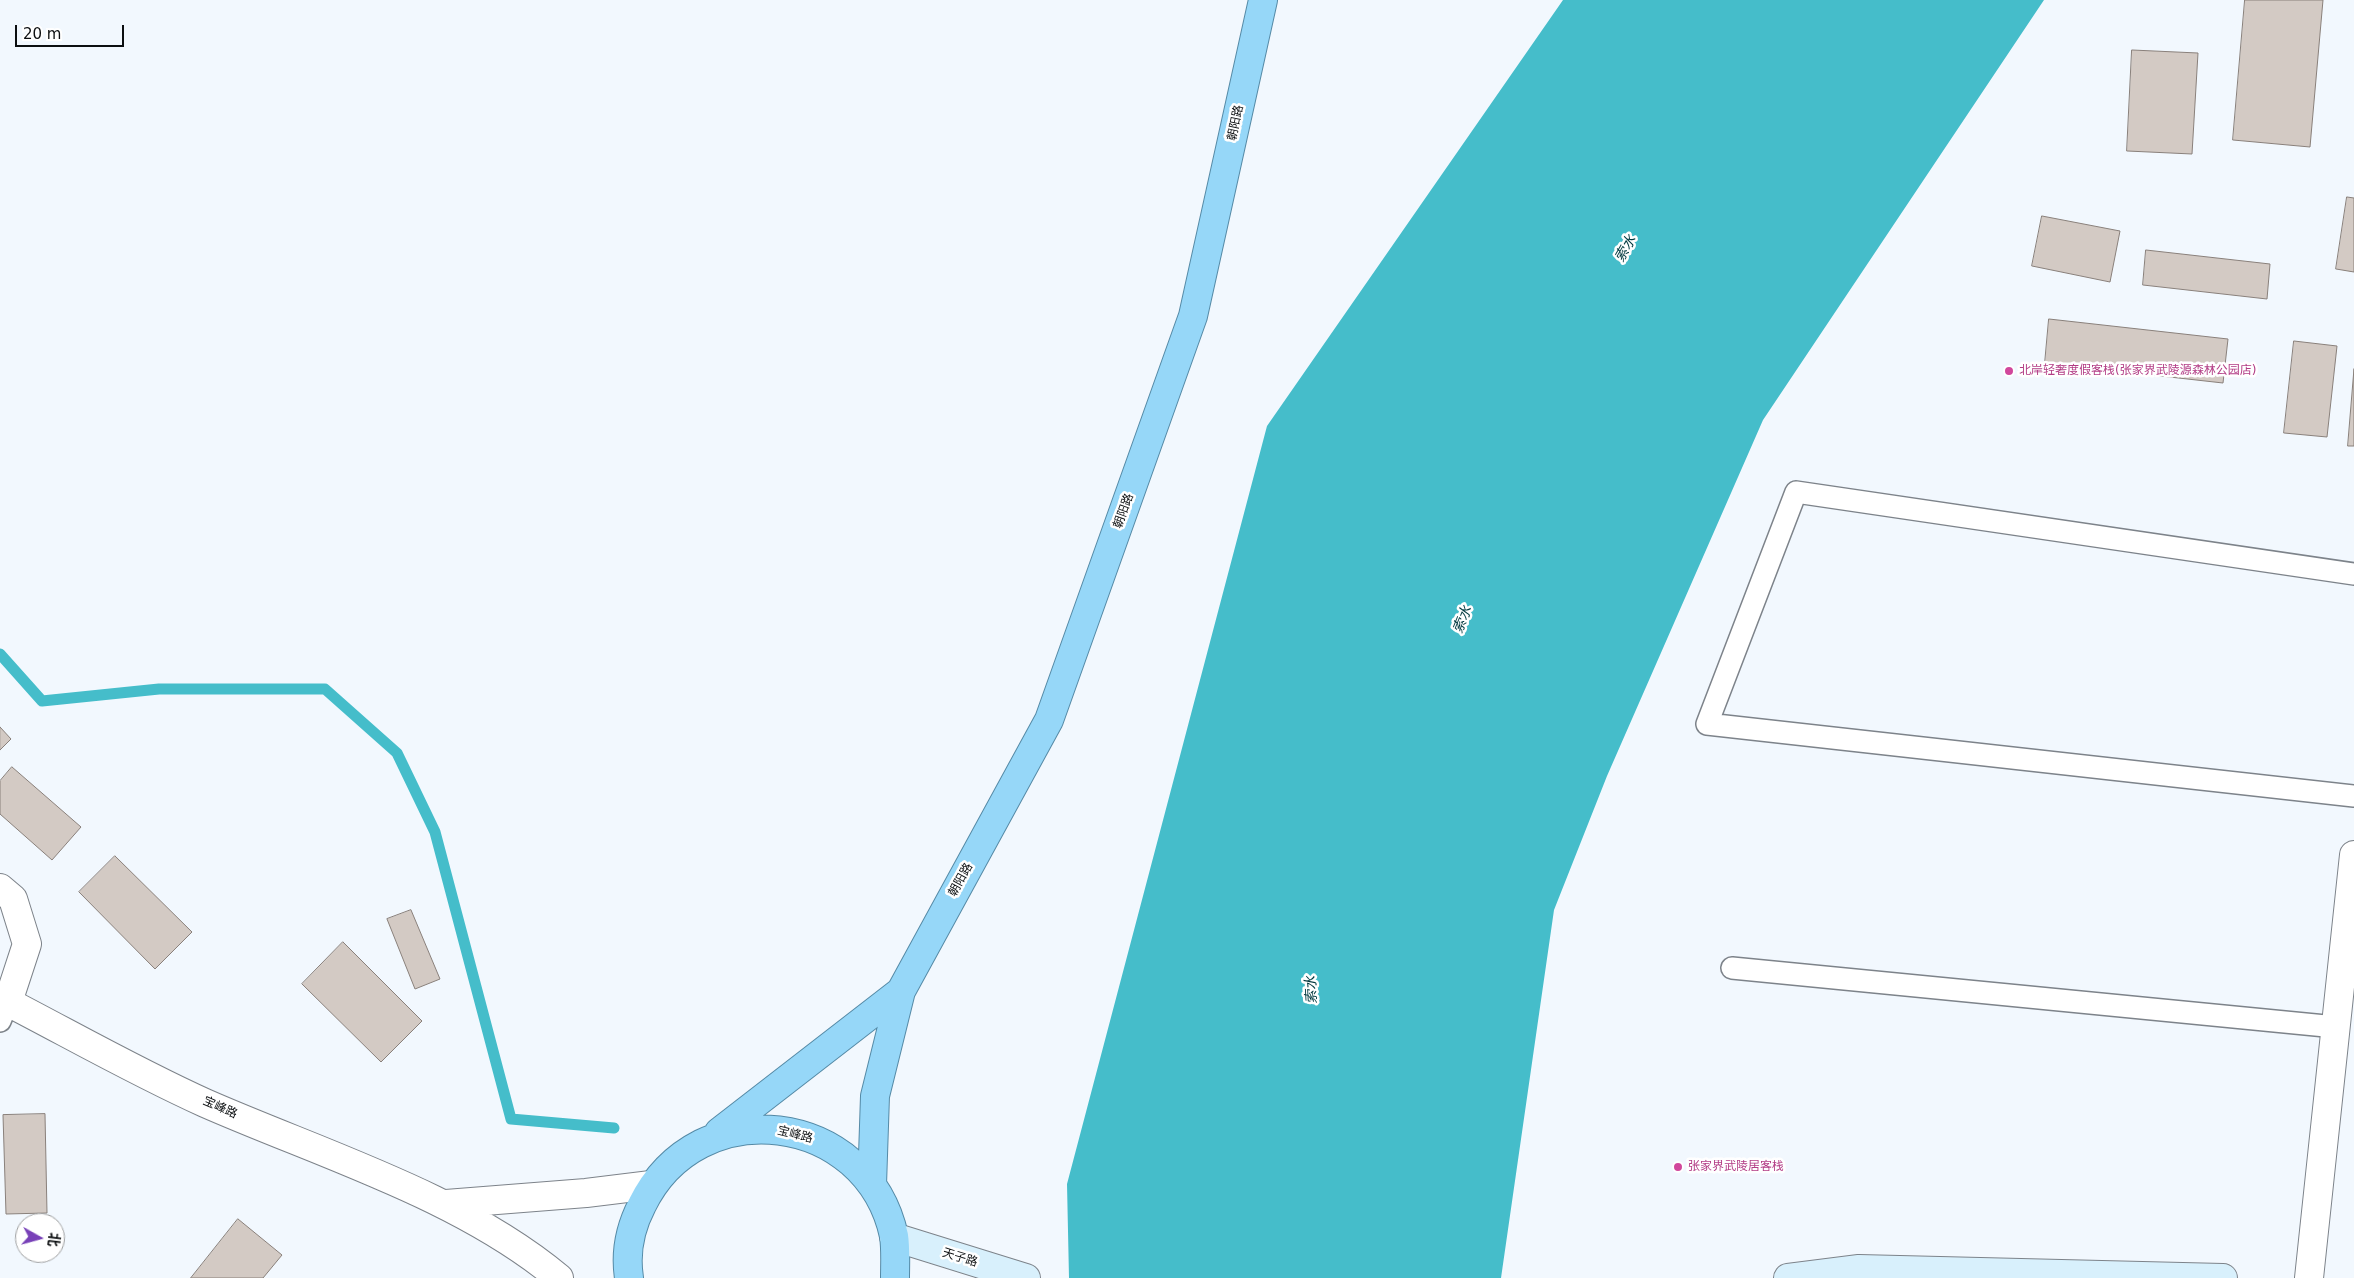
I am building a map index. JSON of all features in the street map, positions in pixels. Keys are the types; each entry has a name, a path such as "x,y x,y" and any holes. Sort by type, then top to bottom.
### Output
{"highway":[{"name":"朝阳路","path":"872,1185 875,1096 901,991 1049,720 1193,316 1263,0"},
{"name":"朝阳路","path":"711,1138 901,991"},
{"name":"宝峰路","path":"629,1278 627,1262 633,1223 651,1185 677,1158 711,1138 746,1129 782,1130 816,1140 847,1159 872,1185 886,1210 894,1238 895,1278"}],"main road":[{"name":"天子路","path":"894,1238 1026,1278"},
{"path":"1788,1278 1860,1269 2223,1278"}],"street":[{"path":"2310,1278 2354,855"},
{"path":"0,888 13,899 27,944 3,1007"},
{"name":"宝峰路","path":"3,1007 204,1102 446,1204 538,1260 559,1278"},
{"name":"宝峰路","path":"446,1204 586,1193 651,1185"}],"lane":[{"path":"2354,574 1796,492 1707,724 2354,796"},
{"path":"1732,968 2336,1027"}],"water":[{"name":"索水","path":"1563,0 2044,0 1763,420 1607,776 1554,910 1501,1278 1069,1278 1067,1184 1267,426"}],"building":[{"path":"2245,0 2323,0 2310,147 2233,140"},
{"path":"2132,50 2198,53 2192,154 2127,151"},
{"path":"2347,197 2354,198 2354,272 2336,269"},
{"path":"2042,216 2120,231 2110,282 2032,266"},
{"path":"2146,250 2270,264 2267,299 2143,285"},
{"path":"2049,319 2228,339 2223,383 2045,363"},
{"path":"2294,341 2337,346 2327,437 2284,433"},
{"path":"2354,369 2354,446 2348,446"},
{"path":"0,727 11,739 0,750"},
{"path":"12,767 81,827 52,860 0,814 0,781"},
{"path":"115,856 192,932 155,969 79,892"},
{"path":"411,910 440,979 415,989 387,919"},
{"path":"343,942 422,1021 381,1062 302,984"},
{"path":"45,1114 47,1213 6,1214 3,1115"},
{"path":"238,1219 282,1255 263,1278 191,1278"}],"waterway":[{"path":"0,654 42,701 159,689 325,689 397,753 435,832 511,1119 614,1128"}],"place":[{"name":"北岸轻奢度假客栈(张家界武陵源森林公园店)","path":"2009,371"},
{"name":"张家界武陵居客栈","path":"1678,1167"}]}
